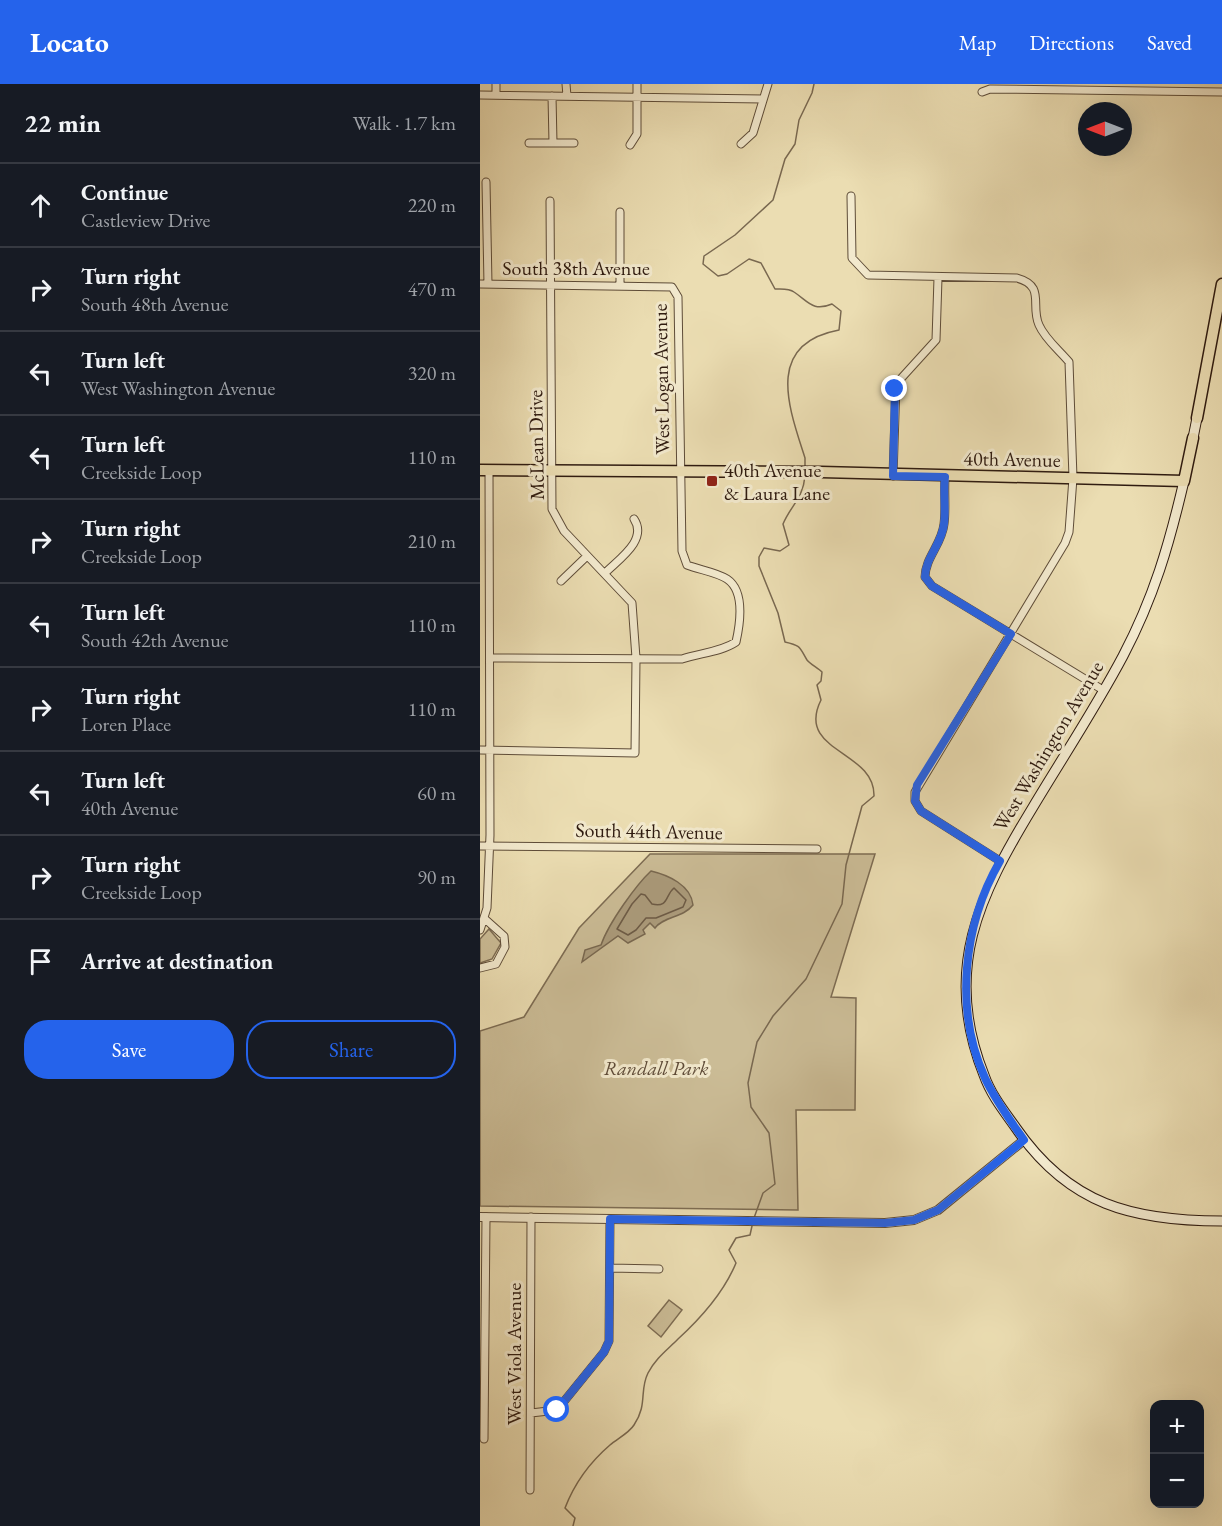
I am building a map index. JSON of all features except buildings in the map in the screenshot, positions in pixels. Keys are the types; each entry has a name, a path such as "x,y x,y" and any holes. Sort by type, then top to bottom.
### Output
{"main road":[{"name":"West Washington Avenue","path":"1222,284 1193,438 1166,555 1145,611 1103,690 1000,861 979,907 968,953 966,1010 970,1032 984,1077 1024,1140 1044,1163 1076,1189 1116,1209 1159,1220 1222,1221"},
{"name":"40th Avenue","path":"484,470 821,472 893,476 1184,481"}],"street":[{"path":"496,84 496,95"},
{"path":"566,84 567,96"},
{"path":"630,145 637,134 637,84"},
{"path":"741,144 753,133 768,84"},
{"path":"982,92 990,89 1061,88 1222,92"},
{"path":"480,95 763,99"},
{"path":"552,96 553,143"},
{"path":"529,143 574,143"},
{"path":"484,284 486,182"},
{"path":"851,196 852,258 858,266 874,277 1017,278 1025,280 1036,293 1038,324 1069,362 1072,372 1073,478 1069,532 1065,543 915,792 915,801 921,811 1000,861"},
{"name":"McLean Drive","path":"489,750 635,753 636,658 632,603 555,518 552,471 550,201"},
{"path":"620,212 620,285"},
{"path":"893,476 896,384 936,340 938,278"},
{"name":"South 38th Avenue","path":"484,284 672,287"},
{"name":"West Logan Avenue","path":"636,658 682,659 704,652 725,650 736,642 740,623 736,591 730,580 687,564 682,551 678,297 672,287"},
{"path":"480,930 485,919 484,846 489,750 490,658 484,564 484,470"},
{"path":"945,477 944,524 939,544 926,564 925,577 932,586 1103,690"},
{"path":"605,573 631,548 637,537 638,526 634,519"},
{"path":"561,581 587,556"},
{"path":"490,658 636,658"},
{"path":"480,750 489,750"},
{"name":"South 44th Avenue","path":"484,846 817,849"},
{"path":"480,968 495,964 505,947 504,936 485,919"},
{"path":"484,1440 483,1217 885,1223 914,1220 938,1210 1024,1140"},
{"name":"West Viola Avenue","path":"530,1490 531,1217"},
{"path":"531,1413 557,1410 604,1352 609,1336 610,1219"},
{"path":"610,1268 659,1269"}],"green space":[{"name":"Randall Park","path":"650,854 875,854 831,997 856,998 855,1110 796,1110 798,1210 480,1206 480,1031 524,1017 579,928"},
{"path":"489,929 501,943 492,959 480,963 480,939"},
{"path":"669,1300 682,1310 661,1337 648,1326"}],"water":[{"path":"651,871 678,882 688,892 693,905 684,912 663,921 655,928 650,923 643,930 645,934 628,943 618,936 582,962 585,950 601,945 624,904"}],"waterway":[{"path":"805,468 805,458 789,399 788,380 791,363 800,349 815,337 839,330 841,311 832,304 820,307 811,305 790,290 775,289 761,263 749,259 727,274 718,276 703,264 704,256 735,235 773,200 785,159 795,144 799,120 814,84"},
{"path":"754,1218 763,1193 775,1184 769,1133 751,1107 748,1083 757,1042 773,1016 806,979 842,904 846,865 862,806 874,796 871,781 862,769 827,741 818,730 816,717 821,700 817,685 821,681 822,672 808,662 799,648 785,642 778,613 759,566 759,557 764,548 780,551 789,545 783,524 799,496 805,476"},
{"path":"573,1526 575,1518 565,1508 578,1481 596,1459 634,1425 641,1411 645,1380 651,1368 711,1304 736,1263 729,1250 736,1238 750,1235 752,1226"}],"place":[{"name":"40th Avenue & Laura Lane","path":"712,481"}],"route":[{"path":"557,1410 604,1352 609,1341 610,1219 885,1223 914,1220 938,1210 1024,1140 996,1100 984,1077 970,1032 966,1010 968,953 973,928 979,907 1000,861 921,811 915,801 917,785 1011,634 932,586 925,577 926,564 939,544 944,524 945,477 893,476 895,389"}]}
